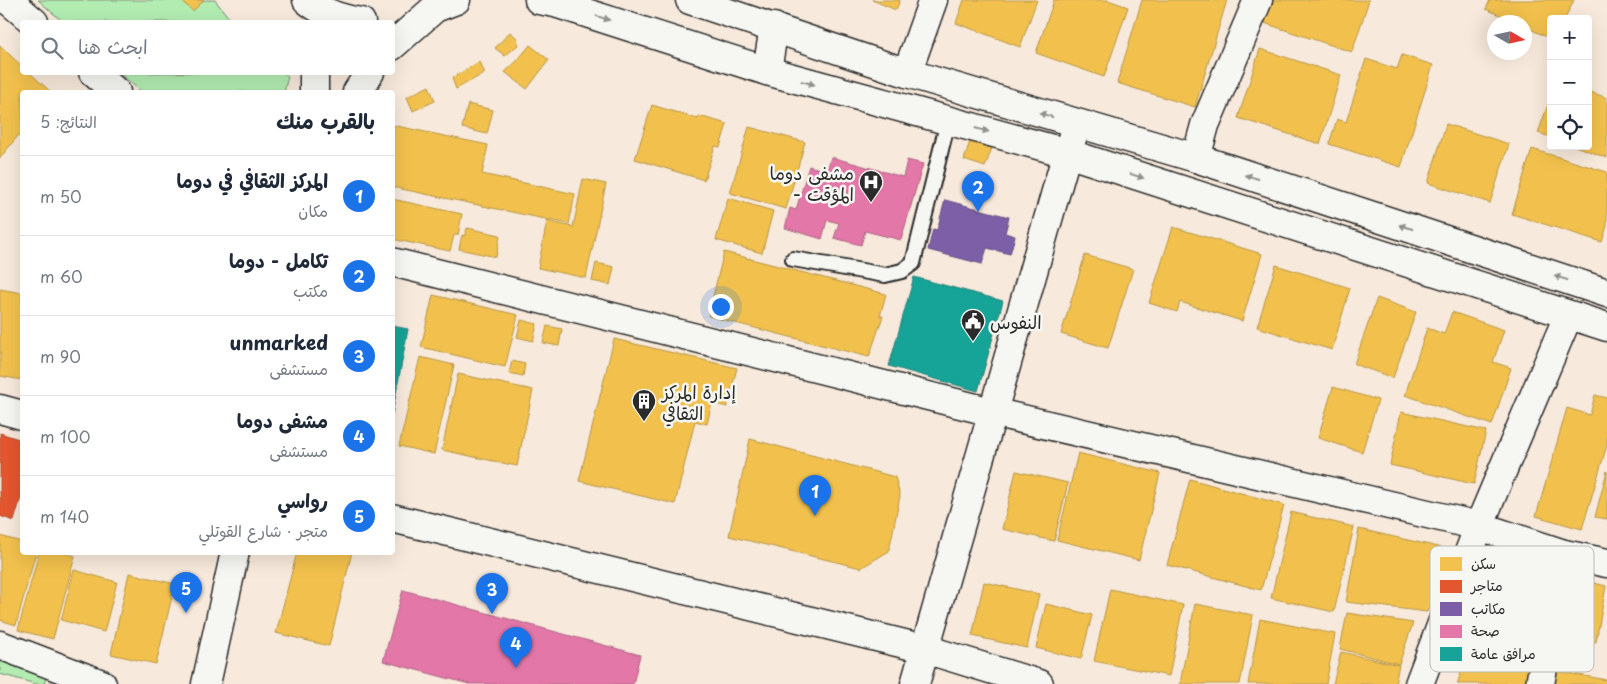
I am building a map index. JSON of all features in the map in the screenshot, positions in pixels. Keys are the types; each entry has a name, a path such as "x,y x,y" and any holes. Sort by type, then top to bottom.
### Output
{"street":[{"path":"8,0 32,20"},
{"path":"295,0 302,20"},
{"path":"307,0 313,6 342,20"},
{"path":"539,0 555,3 767,72 1067,153 1607,327"},
{"path":"690,0 907,73 1196,158 1607,293"},
{"path":"907,73 933,0"},
{"path":"1196,158 1205,125 1258,0"},
{"path":"395,22 405,21 445,3"},
{"path":"395,44 445,3"},
{"path":"767,72 774,27"},
{"path":"96,75 114,90"},
{"path":"314,75 314,90"},
{"path":"358,90 368,75"},
{"path":"915,684 992,412 1077,124"},
{"path":"395,263 992,412 1479,526 1540,546"},
{"path":"1471,546 1568,316"},
{"path":"0,409 20,414"},
{"path":"395,519 925,649 1039,684"},
{"path":"206,684 234,555"},
{"path":"1594,560 1607,563"},
{"path":"0,644 102,684"},
{"path":"1419,684 1430,655"}],"lane":[{"path":"793,259 885,274 902,271 913,263 948,121"}],"green space":[{"path":"38,0 215,0 230,20 61,20"},
{"path":"121,75 288,76 284,90 140,90"},
{"path":"0,652 48,671 44,684 36,684 0,674"}],"building: سكن":[{"path":"180,0 204,0 193,11"},
{"path":"872,0 900,0 896,10"},
{"path":"964,0 1037,0 1020,47 956,23"},
{"path":"1054,0 1108,0 1128,7 1104,77 1036,53"},
{"path":"1142,0 1227,0 1195,107 1117,83"},
{"path":"1272,0 1369,0 1352,52 1264,23"},
{"path":"1490,0 1574,0 1567,15 1547,15 1547,37 1532,30 1532,15 1500,15 1486,9"},
{"path":"510,32 518,39 519,44 505,56 495,48"},
{"path":"530,45 549,60 527,89 505,72"},
{"path":"0,46 20,64 20,75 32,75 49,90 20,90 20,133 0,158"},
{"path":"1260,49 1341,75 1320,144 1238,118"},
{"path":"1402,55 1433,65 1401,167 1329,144 1337,119 1346,122 1366,59 1397,69"},
{"path":"479,62 485,73 456,89 452,78"},
{"path":"429,86 435,101 413,111 407,97"},
{"path":"1592,92 1607,98 1607,158 1586,150 1592,150"},
{"path":"468,104 493,110 487,134 462,128"},
{"path":"652,105 698,119 699,116 727,124 720,147 715,146 704,180 635,159"},
{"path":"1547,107 1547,136 1538,133"},
{"path":"1446,124 1509,144 1490,203 1428,183"},
{"path":"395,126 488,145 482,174 575,194 569,224 395,188"},
{"path":"749,127 805,142 786,209 730,193"},
{"path":"970,141 992,148 985,167 964,160"},
{"path":"1532,149 1607,172 1607,226 1602,242 1512,214"},
{"path":"583,179 606,184 586,278 538,268 547,221 573,227"},
{"path":"728,198 773,211 762,253 716,240"},
{"path":"395,200 462,214 458,235 454,235 450,251 395,240"},
{"path":"1173,227 1262,254 1242,321 1180,302 1177,312 1149,303"},
{"path":"467,228 500,235 496,257 459,249 462,235 465,236"},
{"path":"724,252 886,294 880,316 883,316 869,357 708,316"},
{"path":"1085,255 1133,269 1108,348 1061,334"},
{"path":"596,263 614,267 610,285 592,281"},
{"path":"1276,265 1350,288 1332,350 1257,327"},
{"path":"0,289 20,293 20,380 0,376"},
{"path":"433,295 518,315 505,367 421,347"},
{"path":"1377,298 1416,312 1393,378 1354,364"},
{"path":"1452,312 1504,330 1493,362 1511,368 1492,425 1405,395 1427,328 1444,334"},
{"path":"521,320 537,324 533,341 517,337"},
{"path":"547,326 562,329 559,346 543,343"},
{"name":"إدارة المركز الثقافي","path":"614,339 737,368 727,407 712,403 707,424 695,421 675,504 579,481"},
{"path":"420,357 454,365 434,454 399,446"},
{"path":"512,361 525,364 523,376 509,373"},
{"path":"458,374 533,390 517,466 442,450"},
{"path":"1333,387 1378,400 1362,452 1318,438"},
{"path":"1595,395 1607,398 1607,445 1582,529 1536,516 1567,408 1590,415"},
{"path":"1401,412 1486,431 1474,484 1390,465"},
{"path":"750,439 895,477 900,496 889,551 861,568 729,536"},
{"path":"1078,453 1160,473 1139,560 1057,540"},
{"path":"1016,471 1068,483 1054,541 1002,529"},
{"path":"1607,471 1607,519 1595,517"},
{"path":"1190,479 1284,505 1261,590 1167,565"},
{"path":"1291,512 1354,527 1334,612 1271,598"},
{"path":"1359,529 1434,546 1430,546 1430,604 1427,612 1346,602"},
{"path":"0,536 20,541 20,555 35,555 16,625 0,620"},
{"path":"38,555 75,556 53,639 18,630"},
{"path":"296,555 351,555 329,646 276,633"},
{"path":"74,570 117,582 104,632 61,620"},
{"path":"129,573 175,584 156,664 111,654"},
{"path":"984,582 1039,594 1027,648 972,636"},
{"path":"1594,583 1606,586 1596,642 1594,642"},
{"path":"1110,589 1183,605 1169,676 1094,661"},
{"path":"1046,604 1092,615 1081,659 1036,648"},
{"path":"1195,604 1253,615 1240,684 1180,684"},
{"path":"1347,613 1413,623 1399,664 1340,649"},
{"path":"1260,619 1335,634 1326,684 1248,684"},
{"path":"1341,652 1399,665 1395,684 1333,684"},
{"path":"1461,672 1531,672 1529,684 1457,684"},
{"path":"1550,672 1561,672 1607,680 1607,684 1547,684"}],"building: متاجر":[{"path":"0,433 20,439 20,501 14,521 0,516"}],"building: مكاتب":[{"path":"945,200 1009,217 1005,233 1015,236 1010,254 987,248 982,264 928,250 933,229 937,230"}],"building: صحة":[{"path":"831,157 903,177 907,160 923,164 901,240 865,231 861,245 834,238 839,223 827,220 822,239 785,228 790,208 796,210 809,166 827,171"},
{"path":"403,590 640,655 633,684 469,684 383,661"}],"building: مرافق عامة":[{"path":"914,277 1003,301 978,391 889,366"},
{"path":"395,327 408,329 395,399"}],"place":[{"name":"مشفى دوما - المؤقت","path":"871,203"},
{"name":"تكامل - دوما","path":"978,212"},
{"name":"النفوس","path":"973,342"},
{"name":"إدارة المركز الثقافي","path":"644,422"},
{"name":"المركز الثقافي في دوما","path":"815,516"},
{"name":"رواسي","path":"186,613"},
{"name":"unmarked","path":"492,614"},
{"name":"مشفى دوما","path":"516,668"}]}
